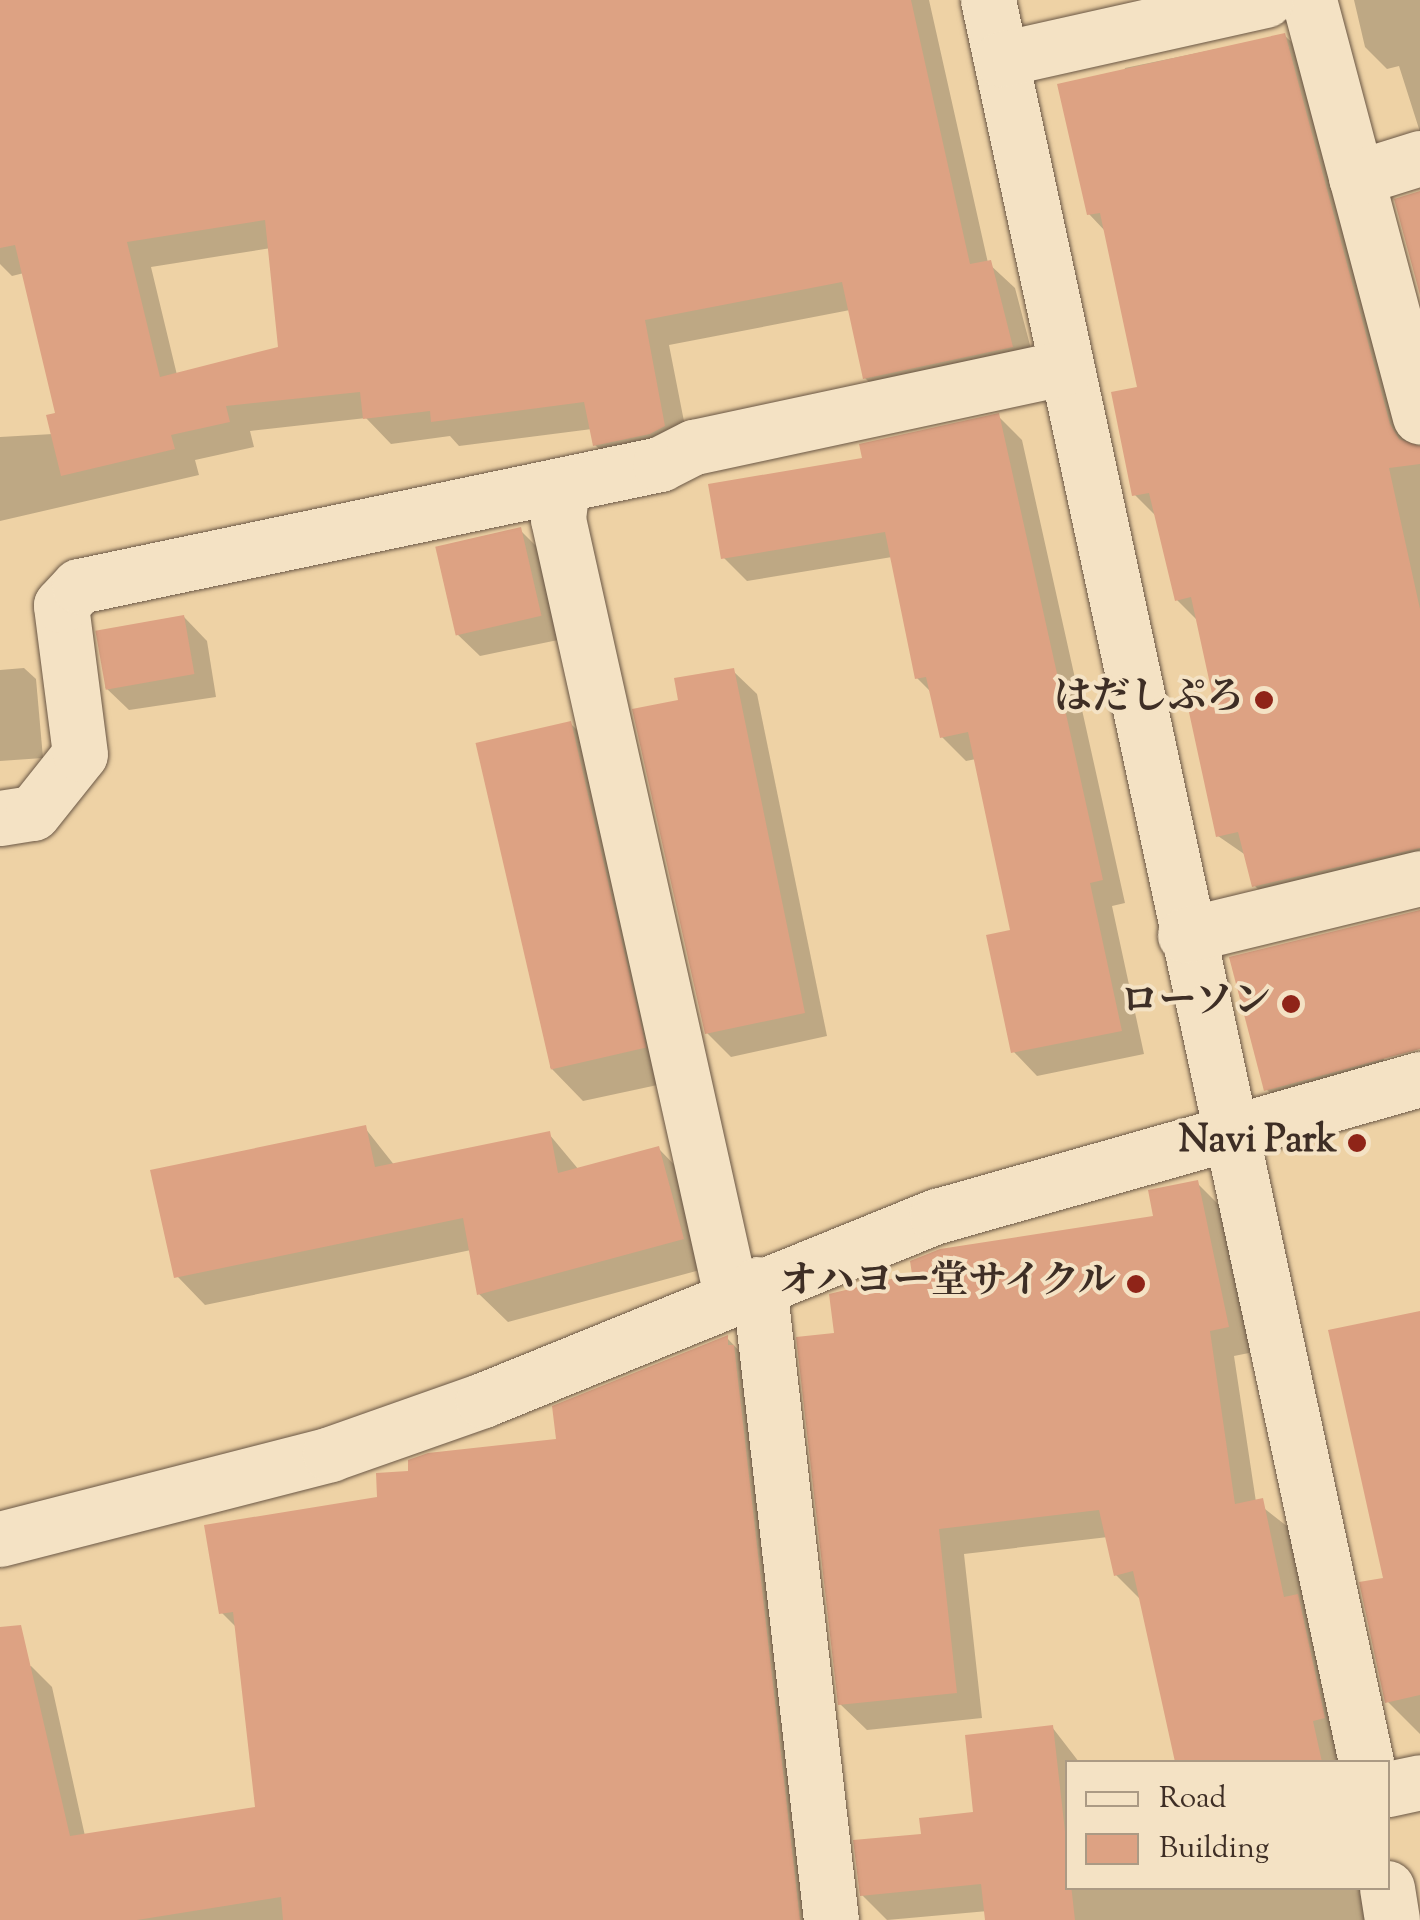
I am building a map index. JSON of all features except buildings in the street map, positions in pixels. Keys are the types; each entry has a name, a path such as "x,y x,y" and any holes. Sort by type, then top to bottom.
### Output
{"street":[{"path":"988,0 1185,935 1234,1131 1366,1760"},
{"path":"1001,59 1266,0"},
{"path":"1309,0 1420,416"},
{"path":"1356,178 1420,158"},
{"path":"0,818 33,813 80,754 61,606 66,593 660,464 694,447 1066,367"},
{"path":"562,486 558,519 745,1289 831,1920"},
{"path":"1185,935 1420,878"},
{"path":"0,1539 330,1454 483,1400 745,1289 937,1216 1420,1079"},
{"path":"1390,1789 1420,1782"},
{"path":"1387,1890 1392,1920"}],"place":[{"name":"はだしぷろ","path":"1264,700"},
{"name":"ローソン","path":"1291,1004"},
{"name":"Navi Park","path":"1357,1143"},
{"name":"オハヨー堂サイクル","path":"1136,1284"}]}
